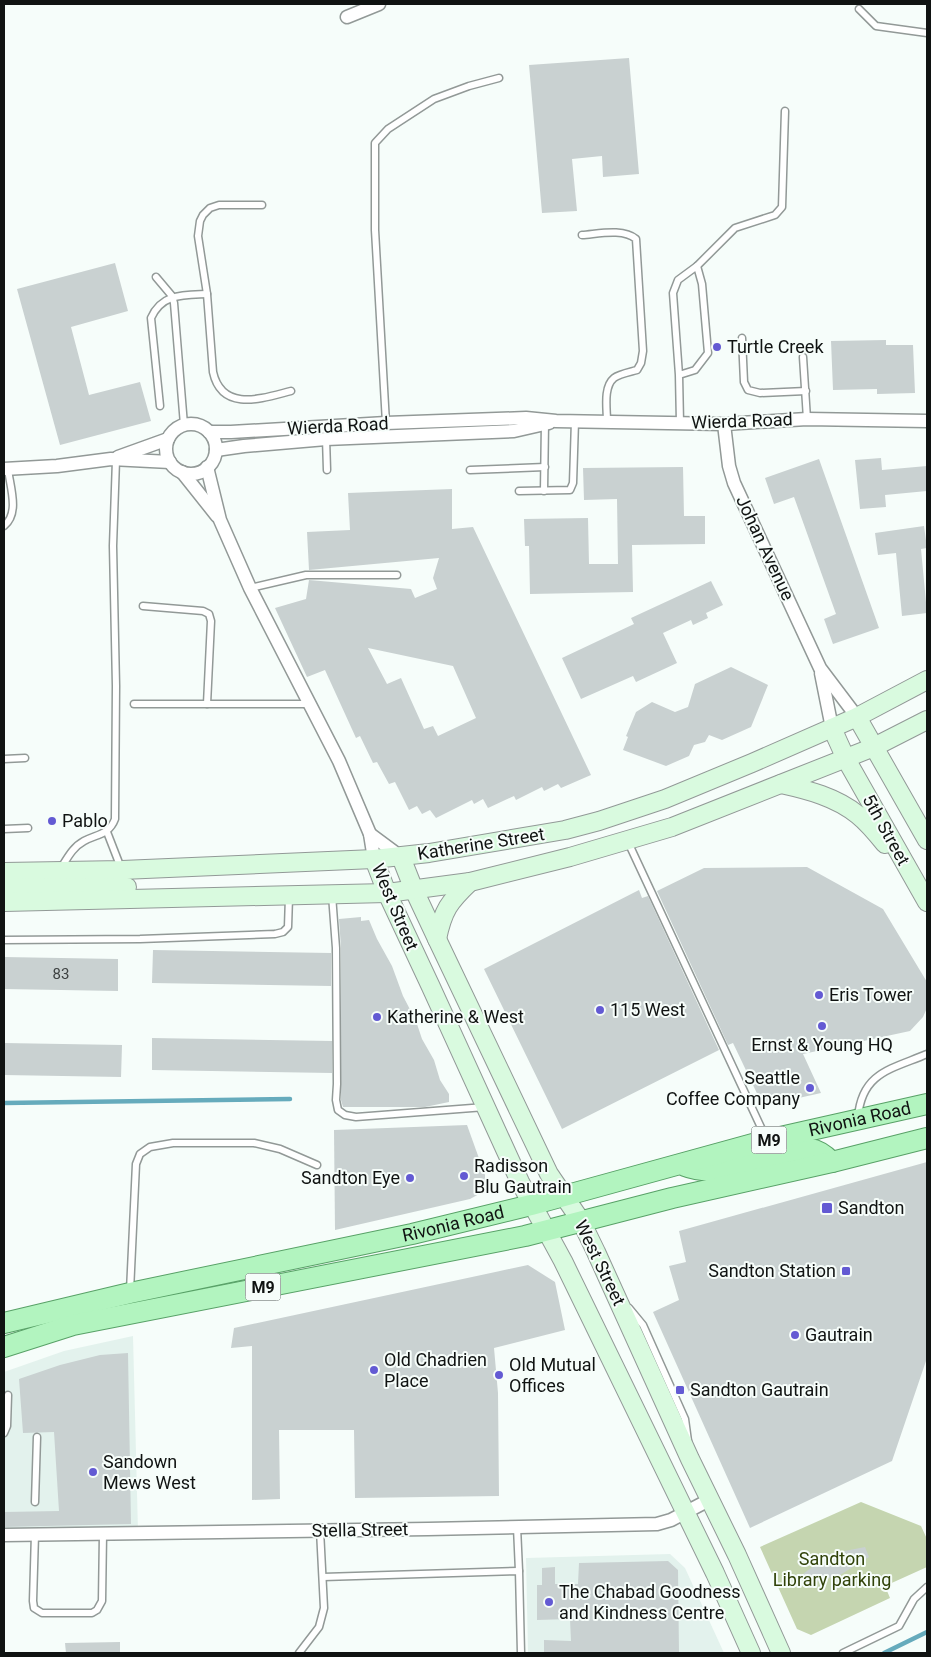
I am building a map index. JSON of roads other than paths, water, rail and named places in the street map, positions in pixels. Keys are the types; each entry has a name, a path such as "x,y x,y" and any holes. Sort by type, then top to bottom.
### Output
{"main road":[{"name":"Katherine Street","path":"4,872 122,870 401,857 565,830 664,800 832,728 927,680"},
{"name":"5th Street","path":"856,717 927,840"},
{"name":"Katherine Street","path":"4,902 387,894 470,882 570,857 672,827 874,747 927,720"},
{"name":"5th Street","path":"832,728 846,758 927,902"},
{"path":"781,784 809,790 834,800 858,814 916,884"},
{"name":"West Street","path":"401,857 436,939 549,1174 580,1221 615,1292 688,1454 711,1499 782,1653"},
{"name":"West Street","path":"374,859 387,894 531,1205 572,1279 710,1564 750,1653"},
{"path":"436,939 447,907 452,899 470,882"},
{"path":"4,888 329,886 362,888 387,894"},
{"name":"Rivonia Road","path":"4,1323 130,1293 412,1234 531,1205 767,1140 927,1104"},
{"name":"Rivonia Road","path":"4,1347 73,1325 506,1240 672,1198 832,1162 927,1138"},
{"path":"681,1164 696,1170 712,1170 810,1149 822,1153 832,1162"}],"street":[{"path":"347,17 379,4"},
{"path":"921,421 927,414"},
{"name":"Wierda Road","path":"216,450 386,423 459,426 514,431 549,422 575,421 724,424 807,419 921,421"},
{"path":"386,423 387,437"},
{"name":"Johan Avenue","path":"724,424 729,466 734,483 820,668 856,717"},
{"path":"184,425 202,426 213,437 216,450 214,457 207,467 193,473 182,472 175,468 167,454 168,439 172,433 184,425"},
{"name":"Wierda Road","path":"209,432 326,433 387,437 459,426"},
{"path":"113,459 168,439"},
{"path":"6,469 57,466 113,459 170,462"},
{"name":"West Street","path":"207,467 220,520 250,588 339,761 370,834 374,859"},
{"name":"West Street","path":"182,472 220,520"},
{"name":"Johan Avenue","path":"820,668 832,728"},
{"name":"West Street","path":"370,834 401,857"},
{"name":"Stella Street","path":"4,1535 657,1524 671,1520 711,1499"}],"lane":[{"path":"859,9 876,26 927,33"},
{"path":"386,423 375,238 375,143 388,129 434,99 469,86 499,78"},
{"path":"680,423 679,376 673,293 678,280 697,266 735,228 775,215 782,207 785,111"},
{"path":"262,205 219,205 210,208 202,215 200,221 198,236 207,294 213,372 215,383 221,390 238,399 253,401 291,391"},
{"path":"582,235 625,233 632,235 636,239 643,351 641,363 637,370 614,378 610,385 607,392 607,421"},
{"path":"679,376 695,370 708,353 702,284 697,266"},
{"path":"156,277 172,296 184,425"},
{"path":"160,406 151,318 155,310 172,296 207,294"},
{"path":"742,338 744,382 748,390 760,393 806,391"},
{"path":"803,357 807,419"},
{"path":"519,491 567,491 571,488 573,483 575,421"},
{"path":"544,491 549,422"},
{"path":"326,433 327,470"},
{"path":"60,871 72,850 83,841 107,832 115,819 113,459"},
{"path":"470,470 545,467"},
{"path":"4,526 12,517 13,510 6,469"},
{"path":"250,588 306,575 397,574"},
{"path":"142,606 203,610 209,614 211,621 207,704"},
{"path":"134,704 310,704"},
{"path":"4,759 25,758"},
{"path":"4,829 28,828"},
{"path":"107,832 122,870"},
{"path":"628,841 767,1140"},
{"path":"332,895 336,948 336,1100 338,1110 356,1117 486,1107"},
{"path":"4,940 140,939 275,934 283,932 288,927 289,896"},
{"path":"858,1118 862,1095 869,1083 884,1072 927,1054"},
{"path":"130,1293 136,1164 140,1154 150,1147 173,1143 254,1143 280,1149 317,1165"},
{"path":"4,1433 7,1426 8,1395"},
{"path":"35,1502 37,1437"},
{"path":"517,1527 521,1653"},
{"path":"298,1653 313,1635 322,1619 324,1608 320,1530"},
{"path":"36,1534 34,1608 42,1613 92,1613 100,1607 102,1601 103,1534"},
{"path":"323,1577 519,1571"},
{"path":"843,1653 899,1626 914,1599 927,1586"}],"waterway":[{"path":"4,1103 290,1099"},
{"path":"884,1653 927,1632"}],"place":[{"name":"Turtle Creek","path":"717,347"},
{"name":"Pablo","path":"52,821"},
{"name":"Eris Tower","path":"819,995"},
{"name":"115 West","path":"600,1010"},
{"name":"Katherine & West","path":"377,1017"},
{"name":"Ernst & Young HQ","path":"822,1026"},
{"name":"Seattle Coffee Company","path":"810,1088"},
{"name":"Radisson Blu Gautrain","path":"464,1176"},
{"name":"Sandton Eye","path":"410,1178"},
{"name":"Sandton","path":"827,1208"},
{"name":"Sandton Station","path":"846,1271"},
{"name":"Gautrain","path":"795,1335"},
{"name":"Old Chadrien Place","path":"374,1370"},
{"name":"Old Mutual Offices","path":"499,1375"},
{"name":"Sandton Gautrain","path":"680,1390"},
{"name":"Sandown Mews West","path":"93,1472"},
{"name":"The Chabad Goodness and Kindness Centre","path":"549,1602"}],"park label":[{"name":"Sandton Library parking","path":"832,1569"}]}
